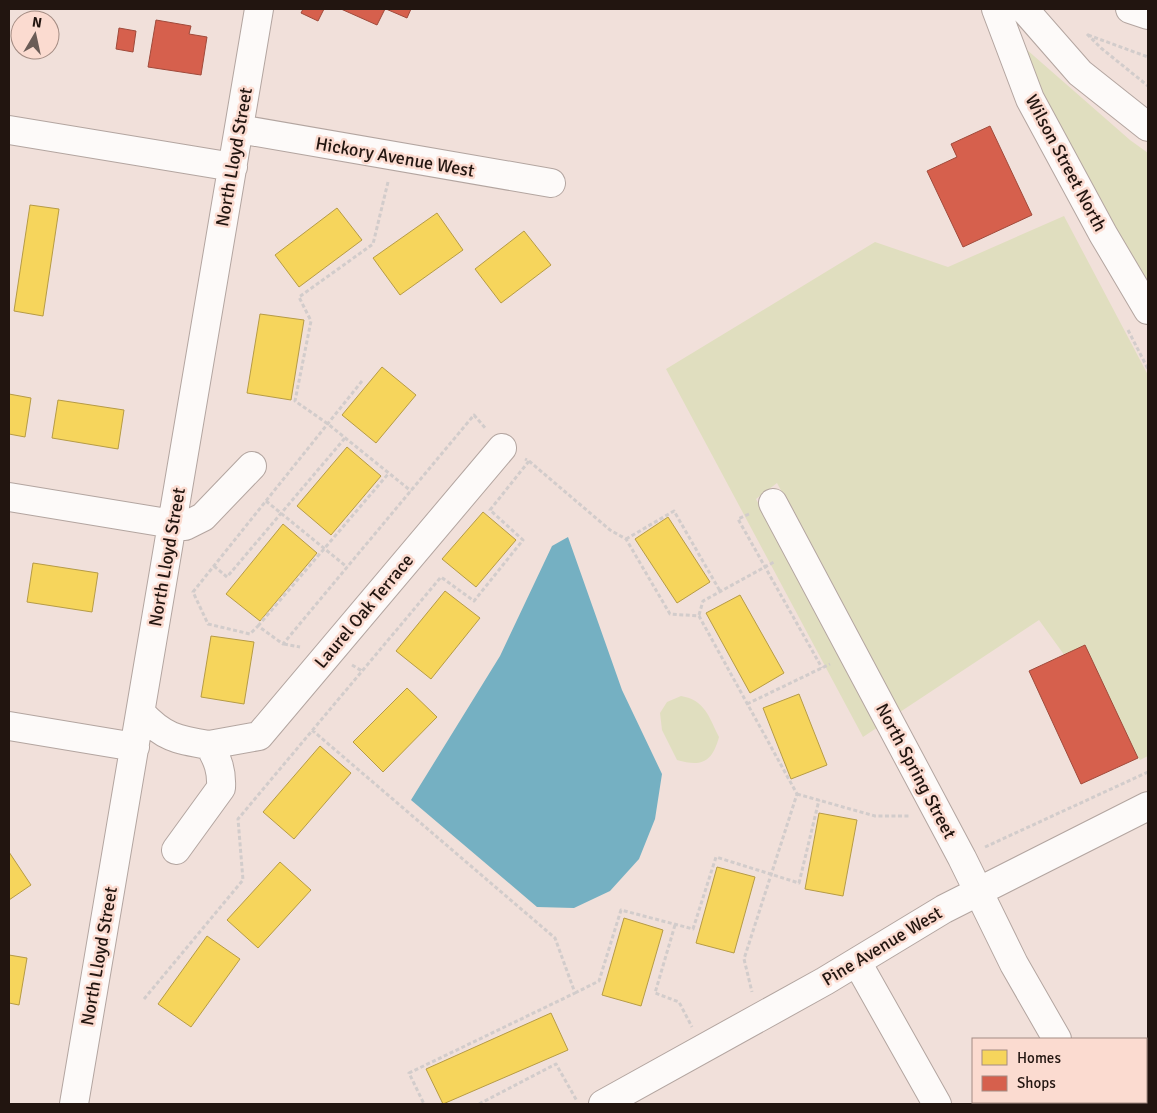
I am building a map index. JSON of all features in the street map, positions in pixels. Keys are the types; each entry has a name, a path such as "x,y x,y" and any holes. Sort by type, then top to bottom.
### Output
{"street":[{"name":"North Lloyd Street","path":"74,1104 172,525 225,166 239,129 259,9"},
{"name":"Wilson Street North","path":"996,9 1030,100 1103,234 1148,310"},
{"path":"1024,9 1080,73 1148,128"},
{"path":"1130,9 1148,15"},
{"name":"Hickory Avenue West","path":"239,129 551,183"},
{"path":"9,130 225,166"},
{"name":"Laurel Oak Terrace","path":"141,713 156,729 176,740 209,745 259,736 502,448"},
{"path":"9,497 185,526 203,517 252,466"},
{"name":"North Spring Street","path":"773,503 980,891 1014,964 1056,1038"},
{"path":"9,726 135,747"},
{"path":"176,850 221,788 222,776 218,760 209,745"},
{"name":"Pine Avenue West","path":"616,1101 703,1048 858,962 899,934 1148,806"},
{"path":"858,962 937,1104"}],"path":[{"path":"1148,58 1087,34 1101,48 1148,86"},
{"path":"394,157 373,244 298,297 311,321 295,401 411,491"},
{"path":"214,566 227,577 345,438"},
{"path":"529,461 610,530 626,538 670,614 699,616"},
{"path":"258,626 389,473"},
{"path":"266,501 348,567"},
{"path":"773,503 738,519 822,668"},
{"path":"626,538 674,511 720,591"},
{"path":"798,550 703,601 699,616 797,794 875,816 939,815"},
{"path":"747,704 854,653"},
{"path":"312,730 555,938 575,993"},
{"path":"962,858 1148,772"},
{"path":"759,1016 744,959 797,794"},
{"path":"424,1104 409,1073 599,981 621,910 693,929 716,857 799,884 819,800"},
{"path":"675,925 655,993 679,1002 703,1048"},
{"path":"479,1104 556,1064 579,1104"}],"shaded area":[{"path":"1026,49 1130,140 1148,153 1148,297 1037,100"},
{"path":"1064,216 1148,375 1148,756 1140,760 1039,620 900,712 777,483 756,499 878,727 863,737 666,369 875,242 948,267"},
{"path":"681,696 696,701 701,705 709,716 719,737 713,753 709,758 699,763 677,760 662,730 660,713 667,702"}],"water":[{"path":"568,537 622,690 662,774 655,819 639,859 610,891 574,908 537,907 411,800 500,656 552,546"}],"building: Homes":[{"path":"30,205 59,209 43,316 14,311"},
{"path":"337,208 362,240 299,287 275,255"},
{"path":"437,213 463,250 400,295 373,258"},
{"path":"524,231 551,265 501,303 475,269"},
{"path":"260,314 304,320 291,400 247,393"},
{"path":"382,367 416,395 376,443 342,415"},
{"path":"9,394 31,398 25,437 9,434"},
{"path":"58,400 124,410 118,449 52,438"},
{"path":"347,447 381,476 331,535 297,506"},
{"path":"483,512 516,540 476,587 442,559"},
{"path":"668,517 710,582 677,603 635,539"},
{"path":"283,524 317,553 260,621 226,594"},
{"path":"33,563 98,573 92,612 27,602"},
{"path":"445,591 480,618 431,679 396,651"},
{"path":"740,595 784,673 750,693 706,613"},
{"path":"211,636 254,642 244,704 201,697"},
{"path":"407,688 437,717 383,772 353,742"},
{"path":"799,694 827,765 791,779 763,708"},
{"path":"320,746 351,773 294,839 263,812"},
{"path":"819,813 857,820 843,896 805,889"},
{"path":"9,852 31,885 9,900"},
{"path":"280,862 311,890 258,948 227,920"},
{"path":"717,867 755,877 734,953 696,943"},
{"path":"624,918 663,930 641,1006 602,995"},
{"path":"207,936 240,959 191,1027 158,1004"},
{"path":"9,955 27,958 19,1005 9,1003"},
{"path":"551,1013 568,1050 443,1104 426,1069"}],"building: Shops":[{"path":"303,9 324,9 318,21 301,13"},
{"path":"341,9 385,9 377,25"},
{"path":"386,9 411,9 407,18"},
{"path":"156,20 191,26 189,34 207,37 201,75 148,67"},
{"path":"119,28 136,31 133,52 116,49"},
{"path":"990,126 1032,215 963,247 927,171 957,157 951,144"},
{"path":"1085,645 1138,758 1081,784 1029,671"}]}
